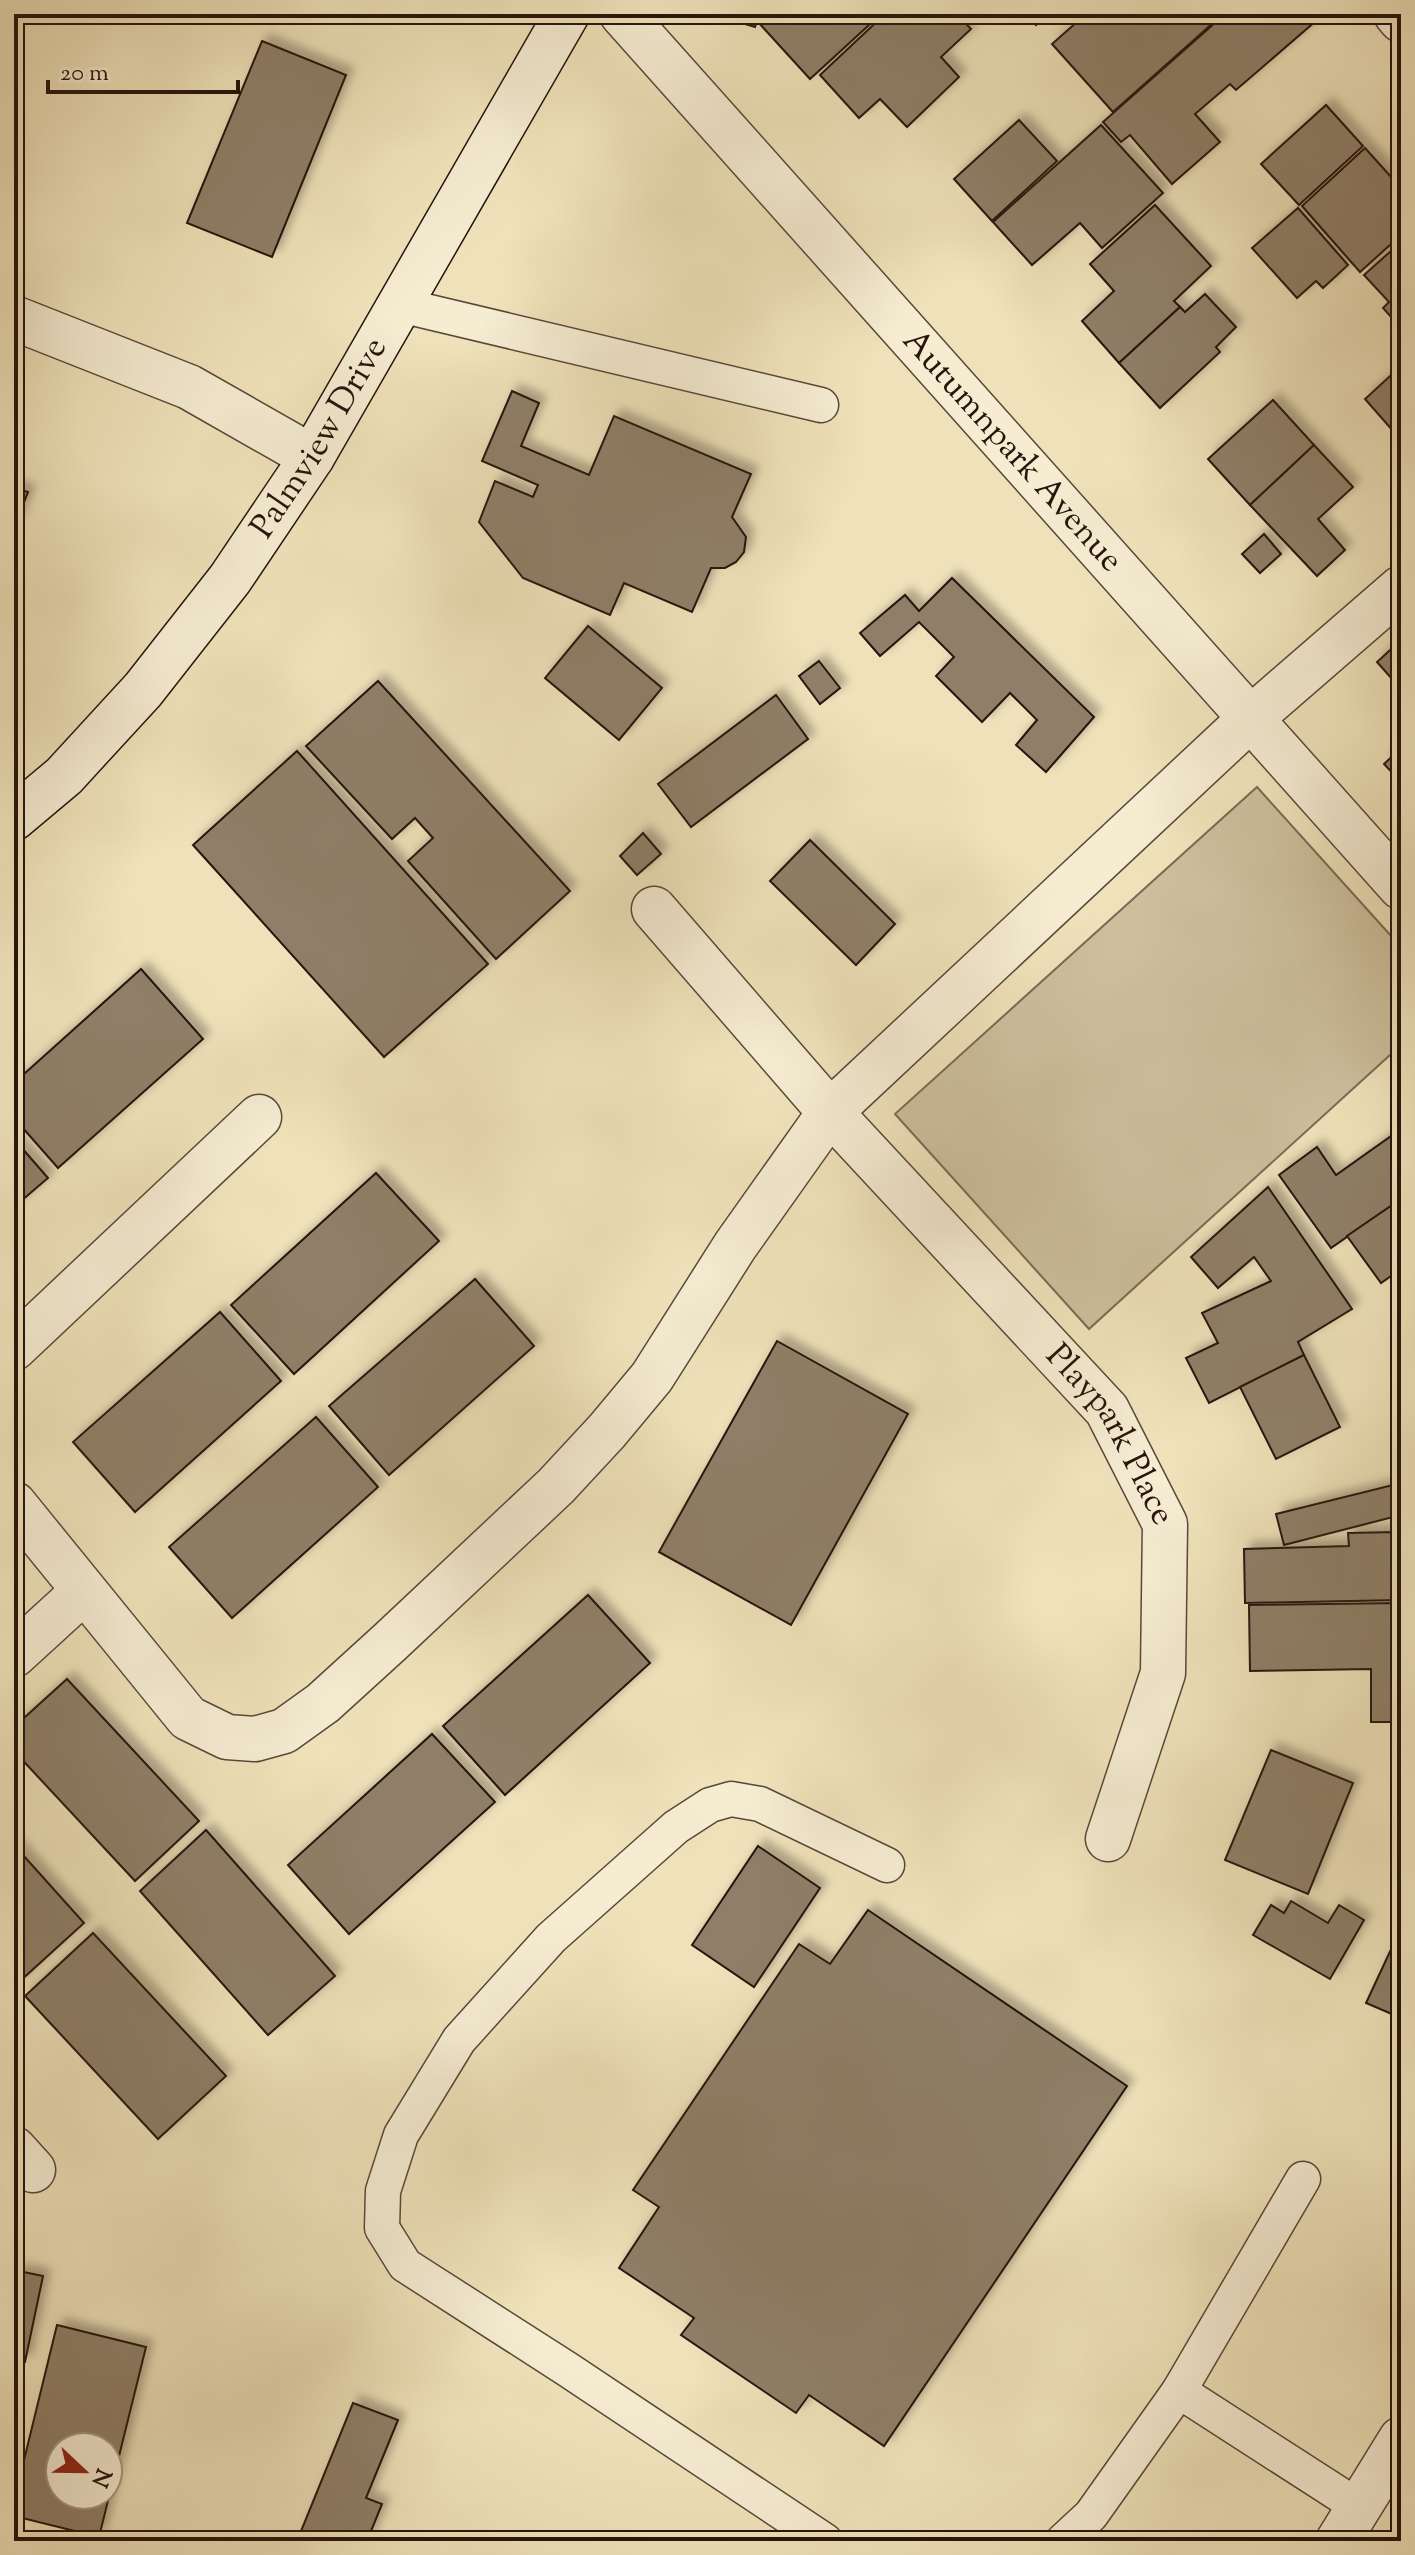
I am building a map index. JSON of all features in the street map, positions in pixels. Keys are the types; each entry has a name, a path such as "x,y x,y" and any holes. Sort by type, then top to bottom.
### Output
{"street":[{"name":"Palmview Drive","path":"14,818 64,776 143,690 230,579 312,457 567,14"},
{"name":"Autumnpark Avenue","path":"622,14 1401,887"},
{"path":"1396,14 1401,20"},
{"path":"14,318 189,387 312,457"},
{"path":"14,1504 188,1718 227,1737 255,1739 284,1731 323,1703 390,1642 556,1486 607,1431 652,1377 735,1246 830,1112 1250,719 1401,588"},
{"name":"Playpark Place","path":"654,909 830,1112 1107,1410 1165,1524 1163,1673 1108,1839"},
{"path":"14,1348 259,1117"},
{"path":"14,1655 84,1591"},
{"path":"1348,2524 1401,2439"}],"lane":[{"path":"400,305 821,405"},
{"path":"825,2541 405,2265 382,2228 383,2191 401,2135 459,2040 551,1938 676,1827 698,1812 731,1799 760,1804 887,1865"},
{"path":"1063,2541 1091,2515 1179,2391 1303,2179"},
{"path":"1179,2391 1348,2524"}],"shaded area":[{"path":"1257,787 1401,947 1401,1045 1089,1329 895,1114"}],"building":[{"path":"712,14 759,14 755,27"},
{"path":"767,14 881,14 810,79 758,22"},
{"path":"885,14 957,14 971,29 941,57 959,77 907,127 880,99 859,118 820,75"},
{"path":"1026,14 1048,14 1036,25"},
{"path":"1086,14 1223,14 1113,112 1052,44"},
{"path":"1225,14 1324,14 1236,90 1230,84 1195,114 1220,142 1172,184 1130,135 1121,142 1103,122"},
{"path":"262,41 346,75 272,257 187,223"},
{"path":"1326,105 1363,146 1299,205 1261,164"},
{"path":"1019,120 1057,161 992,221 954,179"},
{"path":"1101,125 1163,193 1102,248 1080,223 1032,265 993,222"},
{"path":"1365,148 1401,188 1401,235 1360,272 1302,206"},
{"path":"1155,205 1211,266 1174,301 1180,307 1119,363 1082,321 1114,291 1090,264"},
{"path":"1298,208 1348,265 1323,288 1316,281 1297,298 1252,248"},
{"path":"1401,242 1401,328 1383,308 1389,302 1364,275"},
{"path":"1205,294 1236,327 1216,347 1220,352 1160,408 1119,363 1180,307 1185,312"},
{"path":"1401,366 1401,440 1365,399"},
{"path":"512,391 539,403 521,446 589,475 614,416 751,474 732,517 746,537 744,552 736,562 725,568 711,568 692,612 624,583 610,615 523,578 479,522 495,481 533,497 538,485 482,461"},
{"path":"1273,400 1314,445 1250,505 1208,459"},
{"path":"1314,445 1353,487 1318,519 1345,550 1317,576 1250,505"},
{"path":"14,487 28,492 14,528"},
{"path":"1264,534 1281,554 1260,573 1242,554"},
{"path":"952,578 1094,717 1046,772 1016,745 1037,720 1010,693 982,722 936,676 954,657 919,622 880,656 860,633 905,595 919,611"},
{"path":"588,626 662,688 619,740 545,678"},
{"path":"1401,640 1401,689 1377,662"},
{"path":"819,661 840,688 820,704 799,676"},
{"path":"378,681 570,891 496,959 408,861 433,838 415,818 392,839 306,746"},
{"path":"776,695 808,739 691,827 658,784"},
{"path":"1401,748 1401,782 1384,764"},
{"path":"297,751 488,964 384,1057 193,845"},
{"path":"643,833 661,854 637,875 620,856"},
{"path":"810,840 895,924 856,965 770,881"},
{"path":"141,969 203,1039 58,1168 14,1118 14,1083"},
{"path":"1401,1129 1401,1199 1331,1248 1279,1175 1317,1147 1336,1175"},
{"path":"14,1139 48,1178 14,1207"},
{"path":"376,1173 439,1241 294,1374 231,1305"},
{"path":"1268,1187 1352,1309 1298,1342 1304,1355 1209,1403 1186,1358 1218,1343 1202,1313 1271,1281 1254,1257 1218,1288 1191,1257"},
{"path":"1401,1199 1401,1269 1381,1283 1347,1236"},
{"path":"475,1279 534,1346 389,1475 329,1406"},
{"path":"220,1312 281,1381 135,1512 73,1442"},
{"path":"777,1341 908,1414 791,1625 659,1552"},
{"path":"1304,1355 1340,1427 1276,1459 1240,1387"},
{"path":"316,1417 378,1487 232,1618 169,1547"},
{"path":"1401,1483 1401,1515 1284,1545 1276,1514"},
{"path":"1396,1532 1397,1543 1401,1543 1401,1600 1245,1603 1244,1549 1349,1546 1348,1533"},
{"path":"588,1595 650,1663 505,1795 443,1726"},
{"path":"1401,1603 1401,1722 1371,1722 1371,1669 1250,1671 1249,1605"},
{"path":"67,1679 199,1821 135,1881 14,1751 14,1727"},
{"path":"432,1734 495,1802 349,1934 288,1865"},
{"path":"1271,1750 1353,1783 1308,1894 1225,1860"},
{"path":"206,1830 335,1976 268,2035 140,1891"},
{"path":"14,1845 84,1923 19,1982 14,1977"},
{"path":"758,1846 820,1888 754,1987 692,1945"},
{"path":"1291,1901 1328,1923 1339,1905 1364,1920 1330,1979 1253,1935 1271,1905 1284,1913"},
{"path":"868,1910 1127,2086 884,2446 809,2395 796,2413 681,2335 694,2318 619,2268 659,2207 633,2190 799,1944 830,1964"},
{"path":"1401,1928 1401,2018 1366,2003"},
{"path":"93,1933 226,2076 158,2139 25,1996"},
{"path":"14,2270 43,2276 25,2362 14,2359"},
{"path":"57,2325 146,2347 124,2436 124,2431 44,2431 44,2511 105,2511 99,2537 14,2516 14,2501"},
{"path":"353,2403 398,2420 366,2498 382,2504 367,2541 297,2541"}]}
